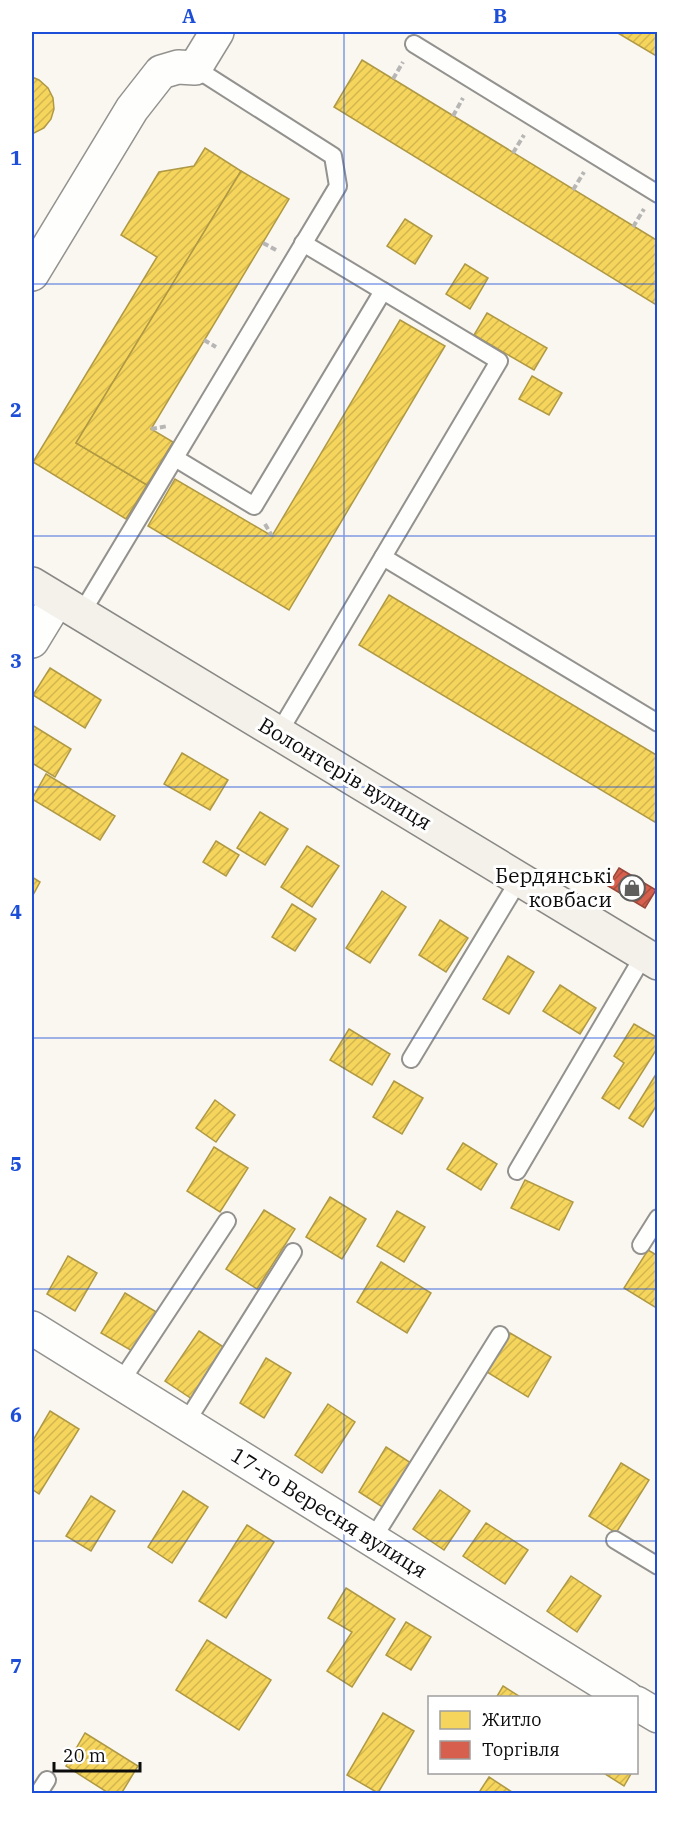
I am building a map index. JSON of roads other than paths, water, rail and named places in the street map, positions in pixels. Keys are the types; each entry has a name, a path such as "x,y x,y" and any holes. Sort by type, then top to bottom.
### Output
{"street":[{"path":"32,274 132,109 161,72 178,67 195,68 217,32"},
{"path":"32,640 57,599"},
{"name":"Волонтерів вулиця","path":"57,599 651,959"},
{"name":"17-го Вересня вулиця","path":"32,1328 624,1696"},
{"path":"638,1704 657,1716"}],"lane":[{"path":"414,44 657,194"},
{"path":"57,599 175,458 338,186 333,156 195,68"},
{"path":"279,734 499,361 303,243"},
{"path":"175,458 254,506 383,291"},
{"path":"383,557 657,723"},
{"path":"411,1059 519,880"},
{"path":"517,1171 651,959"},
{"path":"641,1245 657,1218"},
{"path":"120,1383 227,1221"},
{"path":"185,1424 293,1252"},
{"path":"372,1540 500,1335"},
{"path":"615,1540 657,1566"}],"place":[{"name":"Бердянські ковбаси","path":"632,888"}]}
